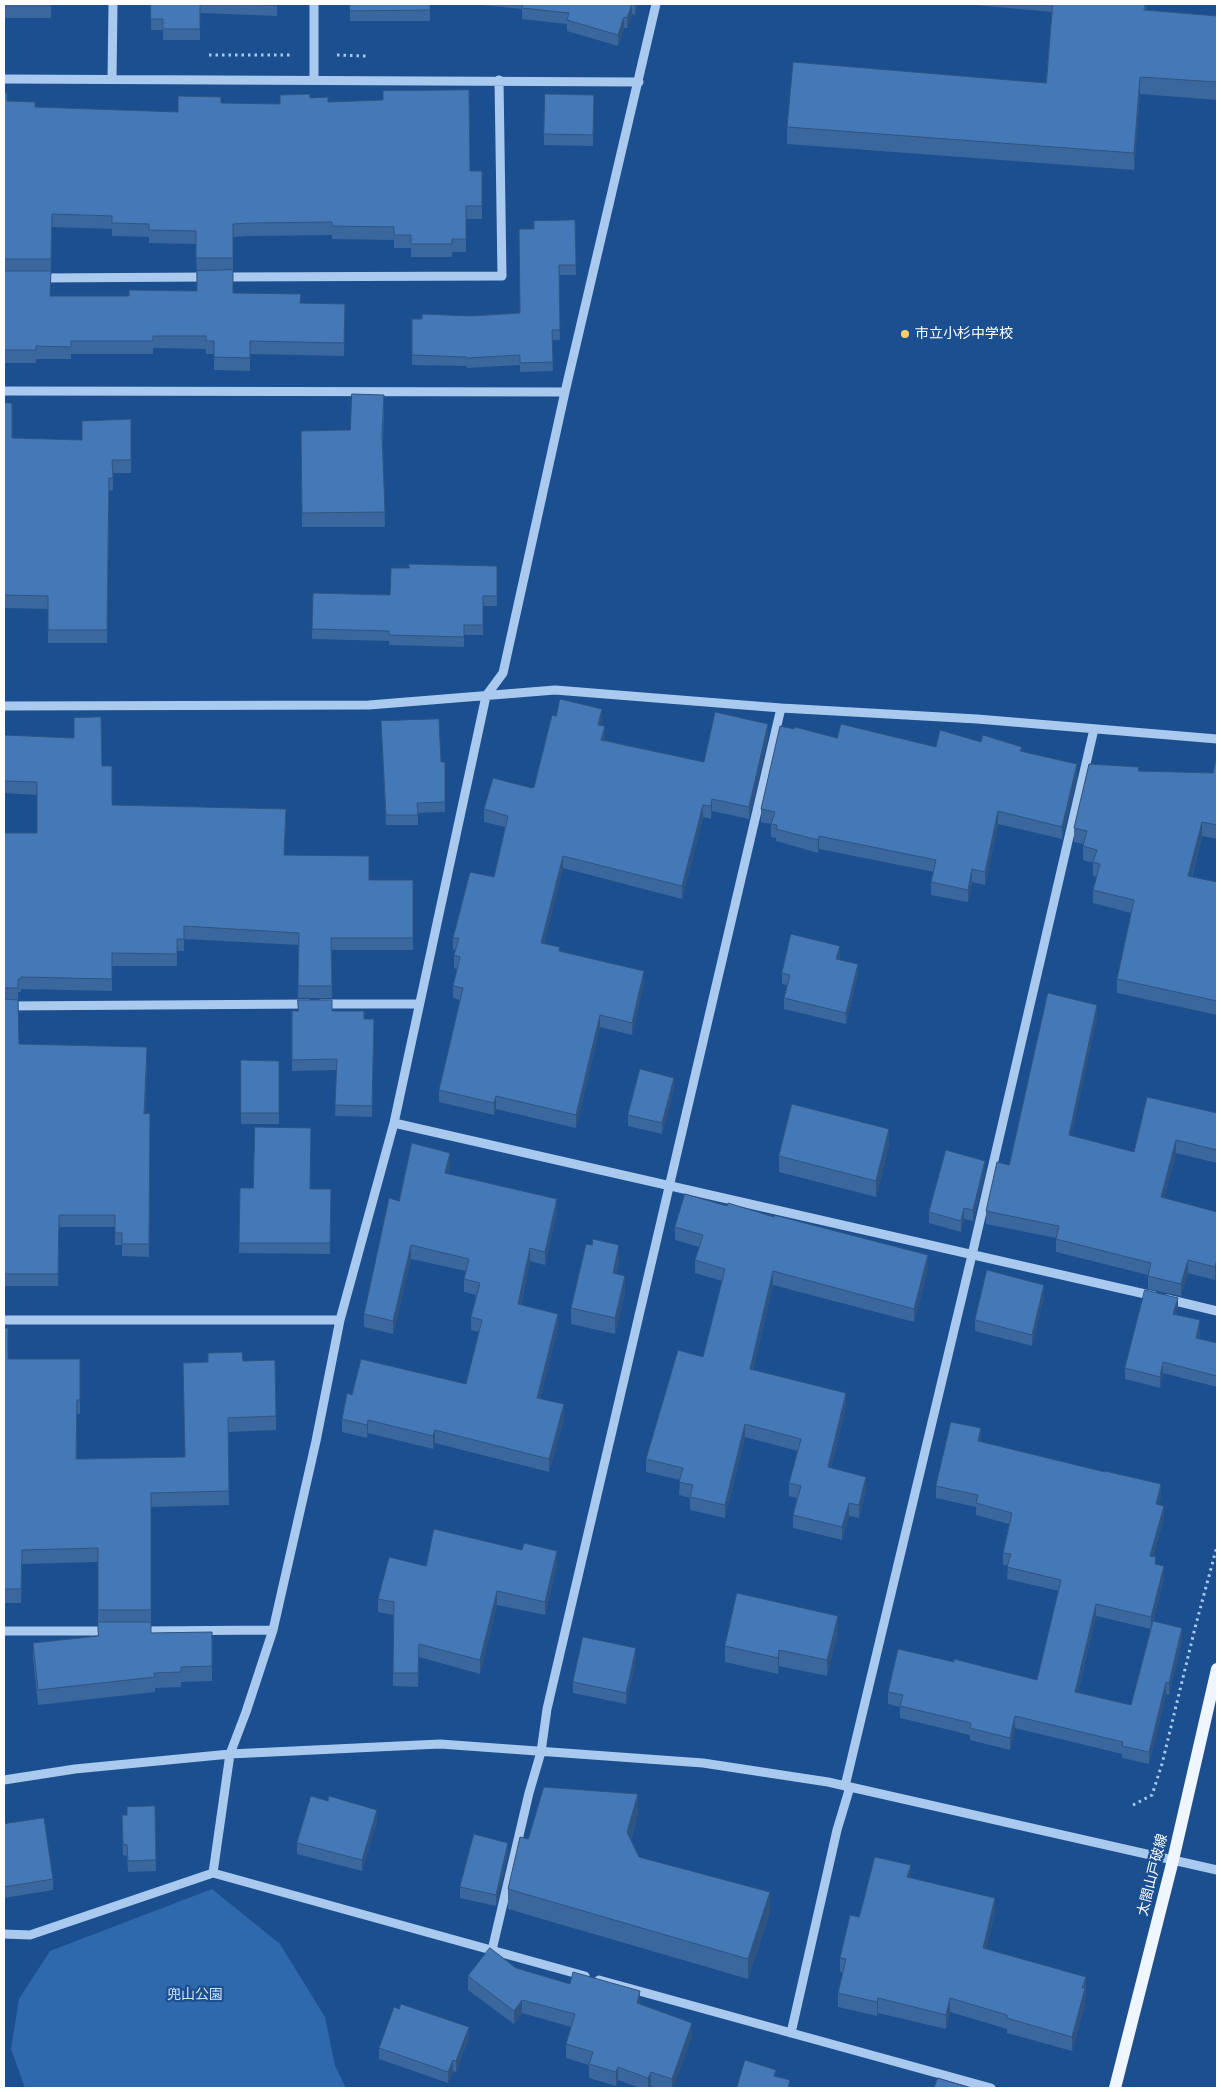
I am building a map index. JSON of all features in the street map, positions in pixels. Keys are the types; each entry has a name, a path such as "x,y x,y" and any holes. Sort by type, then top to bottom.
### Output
{"main road":[{"name":"太閤山戸破線","path":"1115,2088 1172,1860 1217,1668"}],"street":[{"path":"112,79 113,4"},
{"path":"314,4 314,79"},
{"path":"214,1873 230,1754 273,1630 316,1441 340,1320 394,1123 418,1004 486,696 503,672 564,392 656,4"},
{"path":"4,79 639,82"},
{"path":"34,278 502,276 499,80"},
{"path":"4,390 564,392"},
{"path":"4,706 369,705 555,690 781,708 977,719 1217,739"},
{"path":"492,1950 528,1794 541,1752 547,1709 781,708"},
{"path":"791,2033 1094,729"},
{"path":"4,1006 418,1004"},
{"path":"394,1123 1217,1311"},
{"path":"4,1320 340,1320"},
{"path":"133,1631 273,1630"},
{"path":"4,1631 123,1631"},
{"path":"4,1780 75,1769 230,1754 440,1744 703,1763 848,1786 1217,1870"},
{"path":"4,1934 30,1935 214,1873 991,2088"}],"path":[{"path":"1133,1805 1152,1795 1162,1764 1217,1546"}],"green space":[{"name":"兜山公園","path":"212,1889 280,1944 325,2017 335,2066 346,2088 25,2088 11,2049 19,1999 50,1951"}],"building":[{"path":"4,4 51,4 51,6 4,6"},
{"path":"151,4 200,4 200,29 163,29 163,19 151,19"},
{"path":"239,4 277,4 277,5"},
{"path":"350,4 430,4 430,10 350,11"},
{"path":"523,4 632,4 627,18 624,17 618,35 567,20 569,13 522,8"},
{"path":"1053,4 1145,4 1144,10 1217,16 1217,82 1140,77 1134,153 787,127 793,62 1046,83"},
{"path":"469,90 470,171 482,171 482,206 466,206 466,239 452,239 452,244 411,244 411,235 394,235 394,227 332,226 332,222 233,224 233,258 196,258 196,231 149,230 149,224 112,223 112,216 52,214 51,259 4,259 4,93 7,93 7,101 35,102 35,107 178,112 178,96 221,97 221,103 280,104 280,95 310,94 310,98 328,97 328,102 383,100 383,91"},
{"path":"545,94 594,95 593,135 544,134"},
{"path":"575,220 576,265 559,265 560,330 552,330 553,362 520,363 520,355 467,358 412,355 412,319 422,319 422,314 471,316 520,313 519,229 534,229 534,221"},
{"path":"233,270 233,293 301,294 300,303 345,304 344,343 250,341 250,358 214,357 214,341 206,341 206,336 153,336 153,341 71,341 71,347 36,346 36,350 4,350 4,271 51,271 50,296 129,296 129,290 197,291 197,271"},
{"path":"352,394 384,395 382,434 385,512 302,513 301,431 350,430"},
{"path":"4,403 12,403 12,438 82,440 82,421 131,419 131,460 112,460 113,478 109,478 107,630 48,630 48,596 4,595"},
{"path":"409,564 497,566 497,596 483,596 483,625 464,625 464,637 389,635 389,631 312,629 313,593 390,595 391,568 409,568"},
{"path":"560,699 602,709 598,725 605,726 601,740 704,762 715,712 768,724 749,807 712,799 711,806 703,805 682,886 563,856 541,943 560,947 559,951 644,971 632,1023 600,1015 576,1115 496,1096 494,1103 439,1090 463,988 453,986 460,957 454,955 459,938 453,938 470,872 494,877 508,816 484,809 493,778 534,787 552,715 556,716"},
{"path":"101,717 102,766 112,766 112,805 286,809 284,855 369,856 369,880 413,880 413,938 331,938 332,986 298,986 299,933 184,926 184,939 177,939 177,954 112,953 112,979 21,977 21,979 18,979 18,988 4,988 4,833 37,833 37,782 4,781 4,735 74,738 74,718"},
{"path":"439,719 441,762 445,762 445,802 417,803 418,815 386,815 381,721"},
{"path":"841,724 936,747 940,730 981,742 983,735 1022,747 1020,751 1077,764 1062,827 998,811 985,872 972,869 968,890 931,882 936,860 819,836 818,840 776,829 777,825 771,824 775,812 761,809 780,726 794,729 795,727 837,738"},
{"path":"1217,755 1217,825 1202,822 1188,876 1217,882 1217,1001 1117,979 1134,900 1093,890 1100,864 1093,862 1097,850 1083,846 1087,831 1074,828 1089,764 1139,767 1138,771 1213,773"},
{"path":"791,934 840,946 836,959 858,964 846,1013 784,998 790,975 782,973"},
{"path":"1048,993 1097,1005 1069,1135 1134,1152 1147,1097 1217,1113 1217,1150 1176,1140 1161,1197 1217,1212 1217,1259 1215,1267 1188,1260 1181,1284 1148,1276 1151,1263 1056,1239 1059,1226 986,1211 997,1162 1009,1165"},
{"path":"4,999 18,1000 19,1044 147,1047 144,1114 150,1113 149,1244 122,1244 122,1233 115,1233 115,1215 59,1215 58,1274 4,1274"},
{"path":"298,1000 332,1000 332,1011 364,1011 364,1019 374,1019 372,1106 335,1105 337,1059 292,1060 292,1011 298,1011"},
{"path":"241,1060 279,1061 279,1113 241,1113"},
{"path":"640,1069 674,1078 662,1123 628,1115"},
{"path":"792,1104 889,1129 876,1181 779,1156"},
{"path":"255,1127 311,1128 310,1189 331,1189 330,1243 239,1243 240,1188 253,1188"},
{"path":"412,1143 450,1153 445,1173 557,1199 545,1252 530,1248 518,1304 558,1314 537,1398 564,1404 549,1459 435,1430 433,1436 368,1420 367,1425 342,1419 347,1393 352,1395 361,1359 466,1384 482,1320 471,1317 480,1283 464,1279 469,1259 411,1245 393,1321 364,1314 389,1198 399,1201"},
{"path":"946,1150 985,1161 973,1210 964,1208 961,1221 929,1212"},
{"path":"685,1194 727,1206 728,1203 774,1217 774,1215 928,1255 914,1309 773,1271 750,1369 846,1393 828,1467 866,1477 859,1505 849,1503 842,1527 793,1515 801,1486 789,1483 801,1439 745,1424 725,1505 690,1497 693,1485 679,1482 683,1468 646,1459 678,1350 703,1357 725,1269 695,1260 703,1235 675,1227"},
{"path":"593,1239 619,1245 613,1273 625,1276 615,1318 571,1308 586,1244 592,1245"},
{"path":"987,1270 1044,1285 1032,1335 975,1320"},
{"path":"1145,1290 1178,1298 1173,1314 1200,1320 1196,1338 1217,1343 1217,1376 1163,1362 1160,1377 1125,1368"},
{"path":"4,1328 8,1328 8,1359 80,1359 80,1400 77,1400 76,1459 185,1457 183,1363 208,1362 208,1353 242,1352 243,1361 275,1360 276,1416 228,1418 229,1491 151,1493 151,1610 98,1610 98,1548 22,1550 21,1589 4,1589"},
{"path":"951,1422 981,1428 978,1441 1161,1484 1156,1504 1164,1506 1150,1556 1156,1557 1155,1564 1164,1566 1151,1617 1096,1604 1075,1692 1131,1705 1153,1621 1182,1628 1169,1683 1166,1682 1149,1752 1122,1746 1123,1742 1015,1716 1010,1738 970,1728 971,1723 900,1706 903,1695 888,1692 898,1649 954,1662 954,1659 1037,1680 1061,1580 1007,1567 1011,1554 1003,1553 1012,1513 976,1503 978,1495 936,1486"},
{"path":"434,1529 522,1550 524,1543 557,1551 545,1602 497,1591 480,1660 419,1644 418,1673 393,1673 394,1602 378,1599 389,1557 426,1566"},
{"path":"737,1593 838,1616 827,1660 779,1650 778,1658 725,1646"},
{"path":"98,1622 151,1622 151,1633 212,1632 212,1666 181,1667 181,1672 154,1673 155,1677 38,1690 33,1643 98,1636"},
{"path":"583,1637 636,1648 626,1693 573,1682"},
{"path":"544,1787 638,1794 627,1832 639,1857 770,1892 748,1959 508,1889 520,1837 528,1839"},
{"path":"311,1796 328,1801 329,1796 377,1810 362,1860 297,1843"},
{"path":"155,1806 156,1860 128,1861 127,1845 123,1844 122,1815 127,1815 127,1807"},
{"path":"44,1818 53,1879 4,1887 4,1824"},
{"path":"474,1834 508,1843 496,1895 460,1887"},
{"path":"875,1857 911,1865 907,1877 995,1898 983,1948 1086,1977 1082,1988 1085,1988 1072,2037 1007,2018 1007,2015 950,1998 946,2015 878,1998 877,2002 838,1993 846,1959 840,1958 850,1915 859,1917"},
{"path":"490,1948 516,1968 570,1984 573,1972 640,1991 637,2003 692,2023 672,2079 651,2072 648,2078 618,2067 616,2072 589,2064 593,2052 566,2044 575,2014 522,2000 514,2011 468,1976"},
{"path":"401,2004 469,2027 456,2061 453,2060 448,2072 379,2048 394,2007 399,2009"},
{"path":"745,2060 776,2070 774,2076 790,2080 788,2088 737,2088"},
{"path":"938,2078 970,2088 934,2088"}],"place":[{"name":"市立小杉中学校","path":"905,334"}]}
